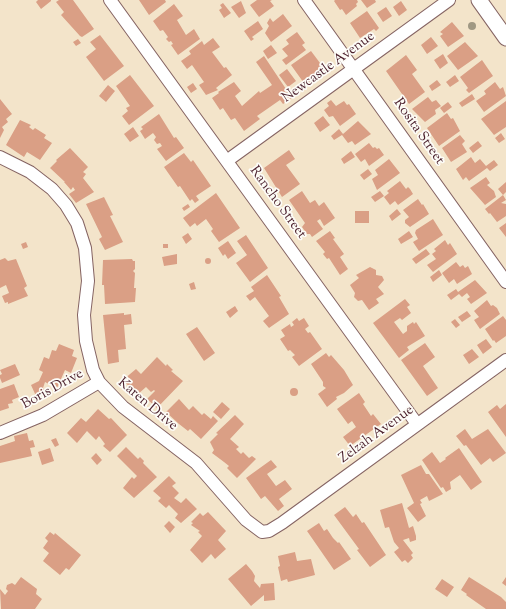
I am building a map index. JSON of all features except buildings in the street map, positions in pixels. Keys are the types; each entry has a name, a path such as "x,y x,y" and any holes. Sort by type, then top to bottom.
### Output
{"street":[{"name":"Rancho Street","path":"110,0 228,160 418,424"},
{"name":"Rosita Street","path":"304,0 506,282"},
{"name":"Newcastle Avenue","path":"228,160 449,0"},
{"path":"478,0 506,38"},
{"name":"Karen Drive","path":"0,157 30,172 52,189 66,205 77,223 85,248 88,281 84,315 86,341 93,370 99,382 123,407 196,463 246,520 260,531 265,532"},
{"name":"Zelzah Avenue","path":"265,532 282,523 506,360"},
{"name":"Boris Drive","path":"0,433 44,415 99,382"}]}
